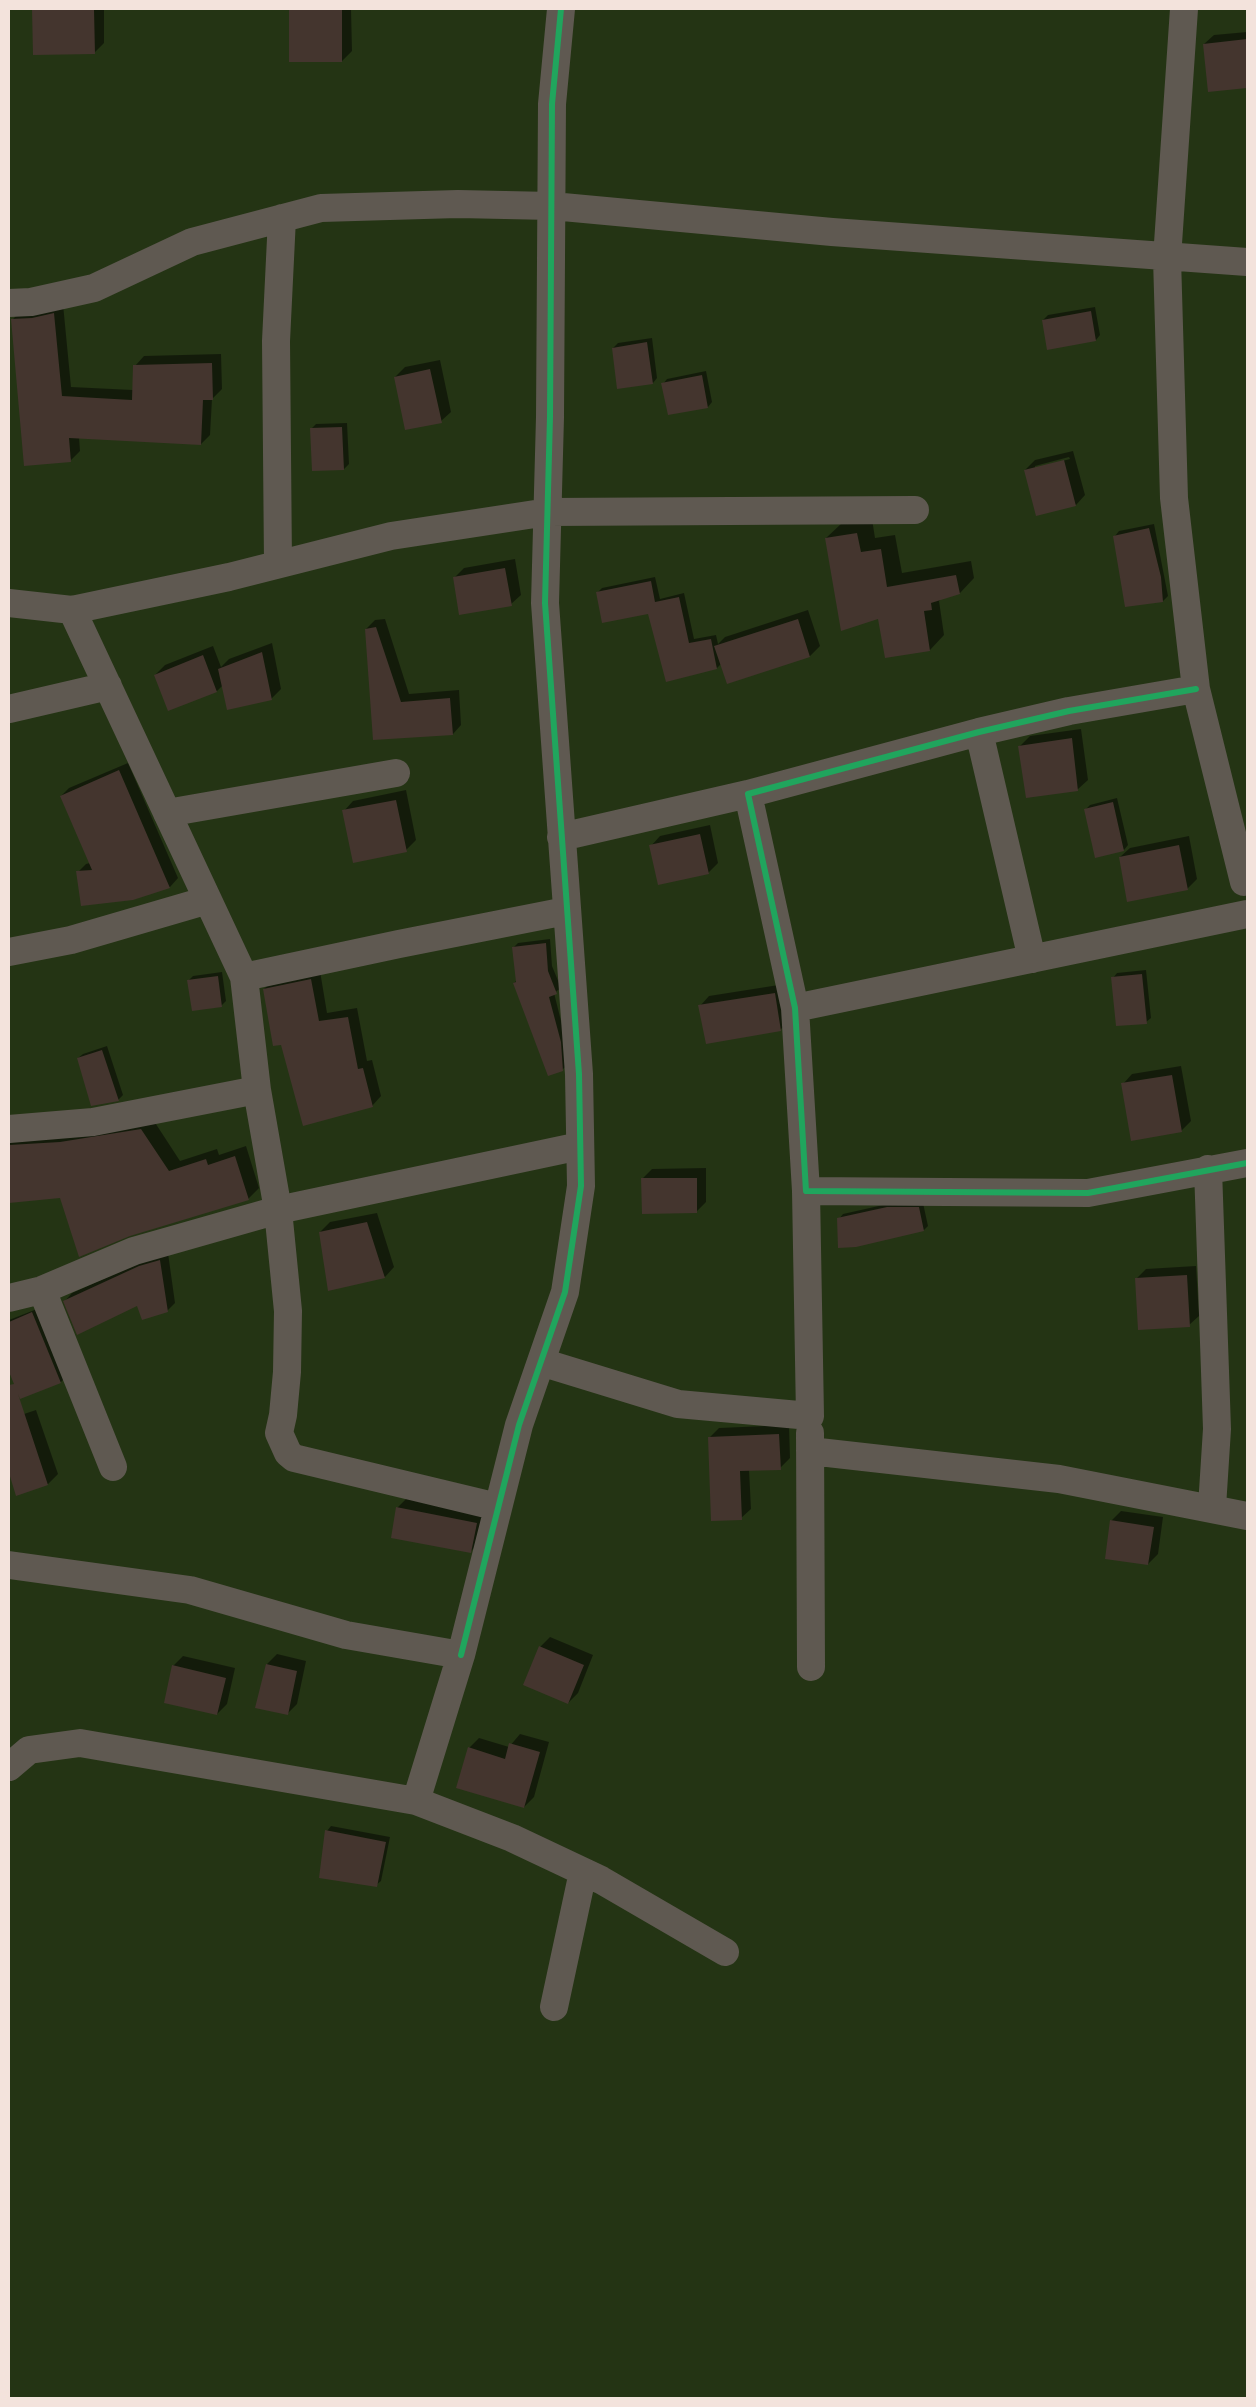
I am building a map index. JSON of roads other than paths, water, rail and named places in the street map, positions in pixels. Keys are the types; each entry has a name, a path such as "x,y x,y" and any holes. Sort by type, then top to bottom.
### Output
{"street":[{"path":"416,1801 461,1654 519,1425 565,1292 581,1186 578,1074 545,603 548,512 552,104 561,9"},
{"path":"1184,9 1167,258 1174,498 1196,690 1246,885"},
{"path":"9,303 31,302 94,288 192,242 321,208 458,204 552,206 832,232 1167,258 1247,262"},
{"path":"278,564 276,341 282,218"},
{"path":"9,603 72,610 278,564 391,536 548,512 915,510"},
{"path":"72,610 244,978 257,1090 278,1210 288,1311 286,1381 279,1433 288,1453 294,1458 498,1507"},
{"path":"9,709 108,686"},
{"path":"561,837 748,794 979,732 1069,711 1196,690"},
{"path":"979,732 1032,959"},
{"path":"167,813 396,773"},
{"path":"748,794 796,1008 806,1191 810,1416 811,1667"},
{"path":"9,952 71,940 208,900"},
{"path":"244,978 399,944 566,912"},
{"path":"796,1008 1247,914"},
{"path":"9,1128 93,1122 257,1090"},
{"path":"9,1298 42,1290 134,1251 278,1210 580,1146"},
{"path":"806,1191 1088,1193 1247,1163"},
{"path":"1208,1169 1217,1429 1212,1507"},
{"path":"42,1290 112,1467"},
{"path":"541,1362 678,1404 810,1416"},
{"path":"810,1451 1059,1479 1212,1507 1247,1516"},
{"path":"9,1565 190,1590 346,1635 461,1654"},
{"path":"9,1767 29,1750 80,1743 416,1801 512,1838 583,1872 725,1952"},
{"path":"554,2007 583,1872"}]}
